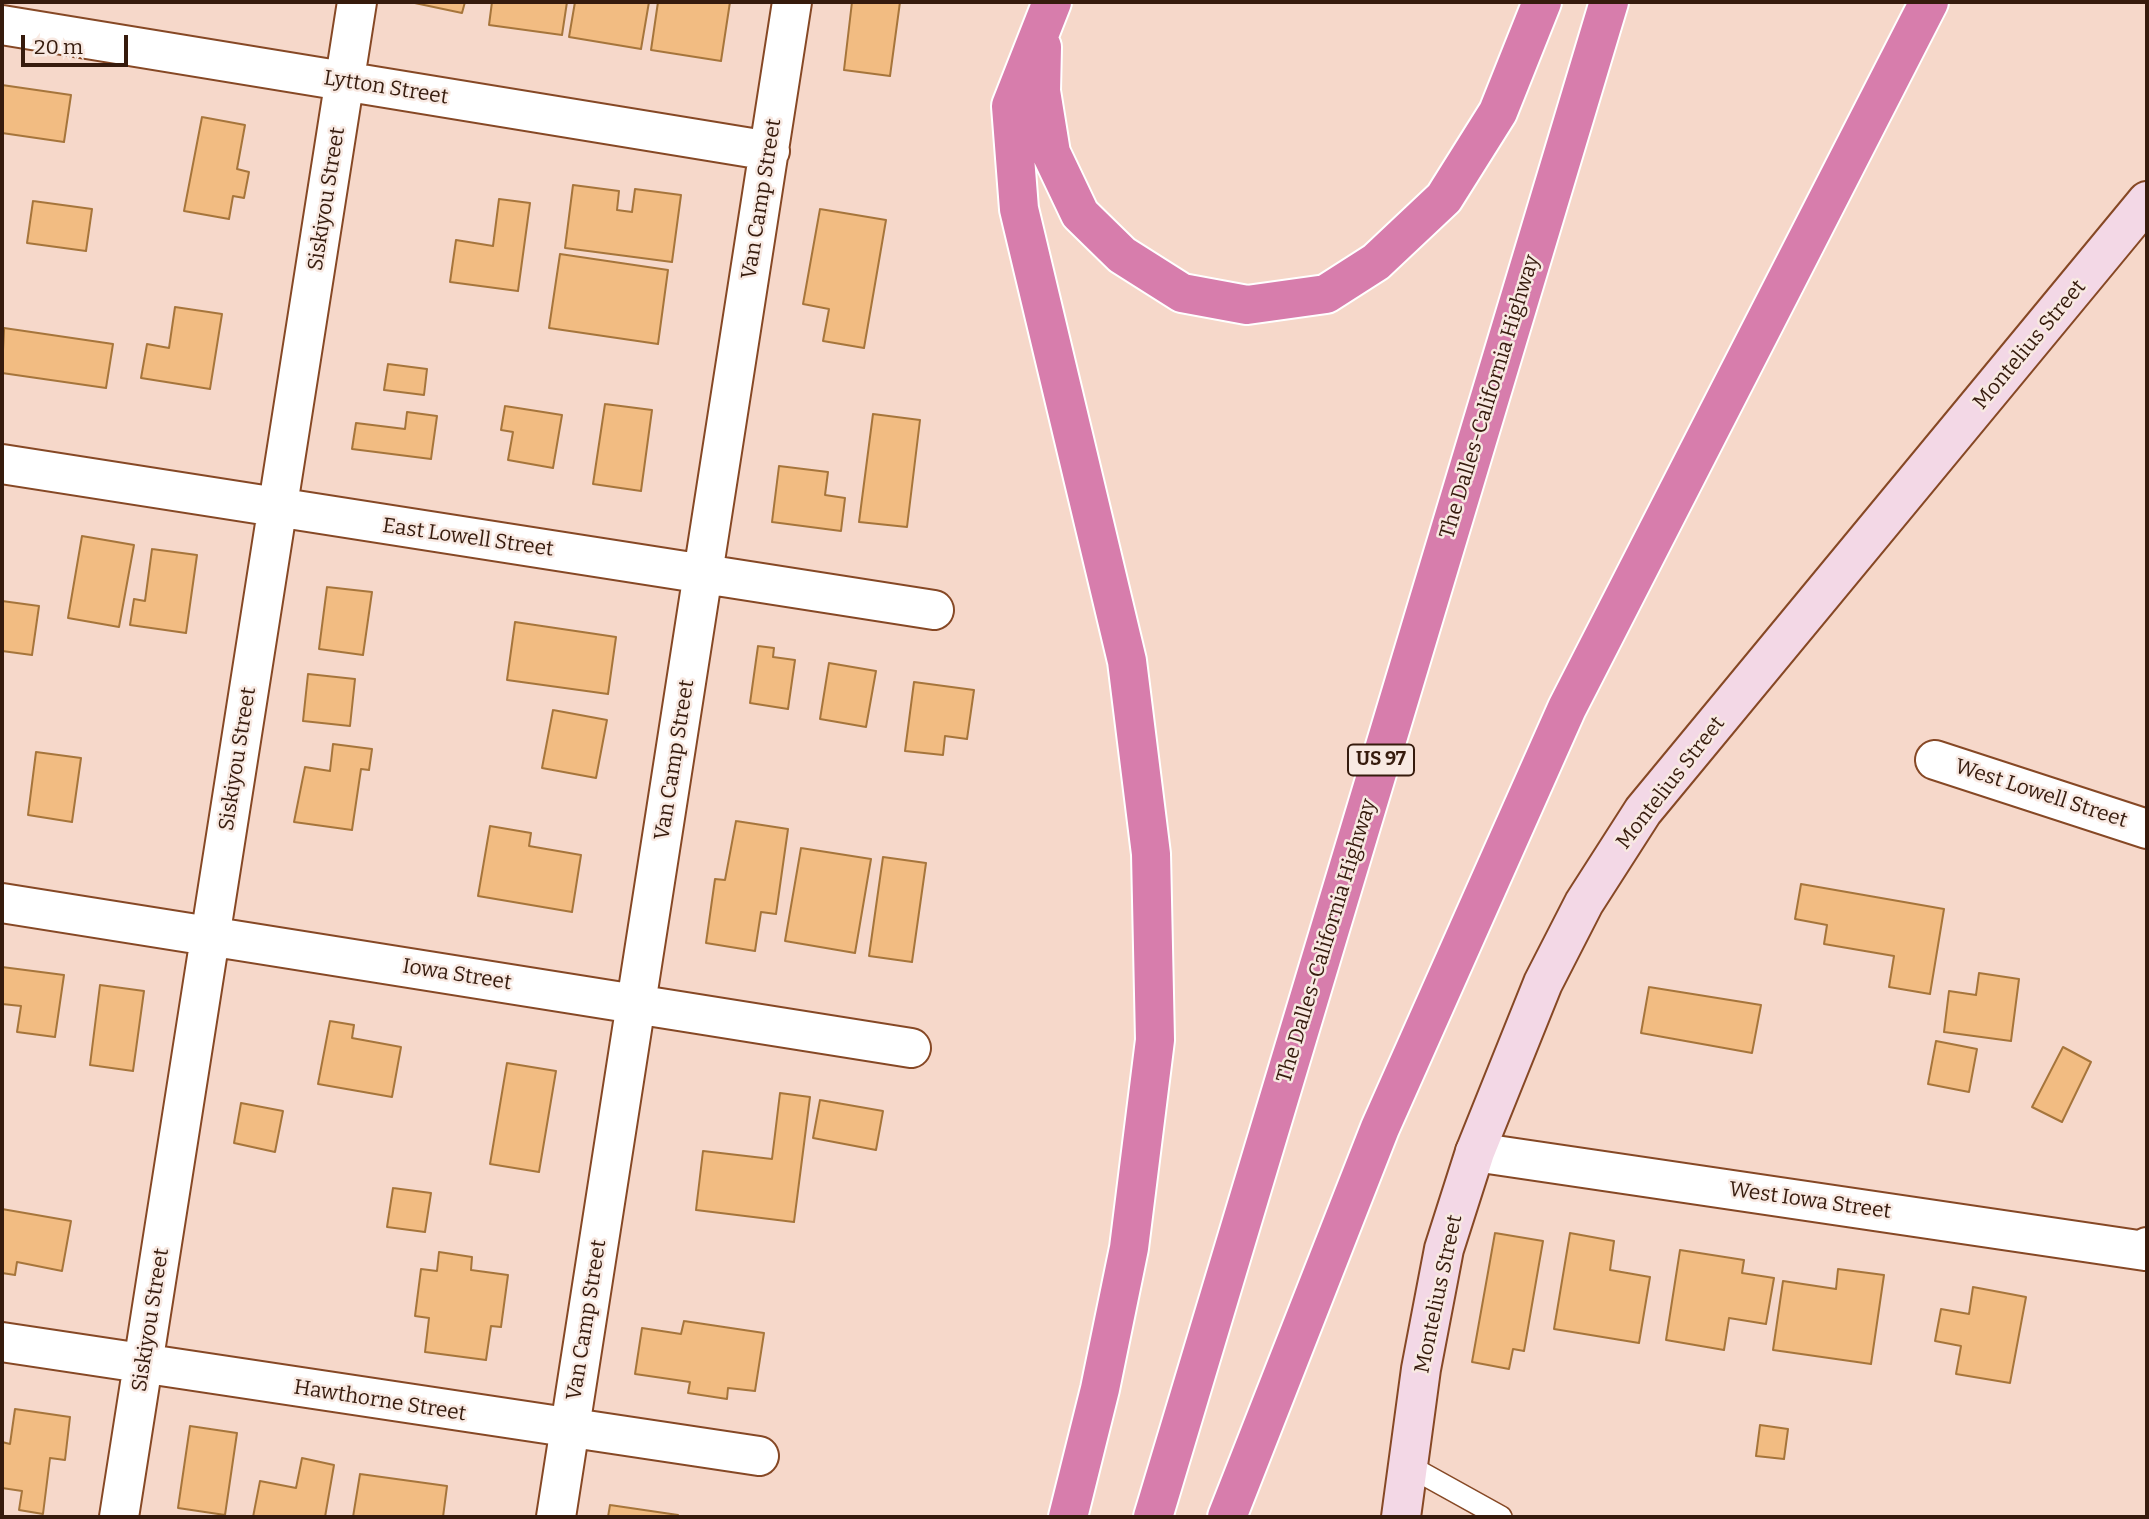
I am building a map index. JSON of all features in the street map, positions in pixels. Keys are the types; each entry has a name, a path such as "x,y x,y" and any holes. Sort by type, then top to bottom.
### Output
{"highway":[{"path":"1048,11 1041,91 1051,153 1080,214 1122,255 1182,293 1247,305 1326,294 1376,262 1444,198 1498,113 1542,2"},
{"name":"The Dalles-California Highway","path":"1153,1517 1609,2"},
{"path":"1227,1517 1380,1128 1567,708 1928,2"},
{"path":"1048,11 1011,106 1018,209 1127,662 1152,854 1155,1040 1129,1248 1100,1389 1068,1517"}],"street":[{"name":"Siskiyou Street","path":"120,1517 209,934 280,510 357,2"},
{"name":"Van Camp Street","path":"556,1517 792,2"},
{"name":"Lytton Street","path":"2,25 770,151"},
{"name":"Montelius Street","path":"1401,1517 1421,1369 1444,1249 1475,1152 1555,960 1584,903 1643,811 2147,201"},
{"name":"East Lowell Street","path":"2,464 280,510 934,610"},
{"name":"West Lowell Street","path":"1935,760 2147,829"},
{"name":"Iowa Street","path":"2,903 911,1048"},
{"name":"West Iowa Street","path":"1475,1152 2146,1249"},
{"name":"Hawthorne Street","path":"2,1342 759,1457"}],"lane":[{"path":"1409,1466 1501,1517"}],"building":[{"path":"410,2 465,2 462,13"},
{"path":"492,2 567,2 562,35 489,25"},
{"path":"575,2 649,2 641,49 569,37"},
{"path":"658,2 730,2 721,61 651,50"},
{"path":"852,2 900,2 890,76 844,70"},
{"path":"2,85 71,95 64,142 2,133"},
{"path":"202,117 245,125 237,169 249,172 244,198 233,196 229,219 184,211"},
{"path":"573,185 619,191 617,210 632,212 635,189 681,195 672,262 565,248"},
{"path":"499,199 530,203 518,291 450,282 456,240 493,246"},
{"path":"33,201 92,209 86,251 27,243"},
{"path":"820,209 886,220 864,348 823,341 829,309 803,304"},
{"path":"560,254 668,270 658,344 549,328"},
{"path":"175,307 222,314 210,389 141,378 147,344 169,348"},
{"path":"4,328 113,344 106,388 2,373"},
{"path":"388,364 427,369 424,395 384,390"},
{"path":"605,404 652,410 641,491 593,484"},
{"path":"505,406 562,415 553,468 508,460 513,432 501,430"},
{"path":"407,412 437,416 431,459 352,449 356,423 405,429"},
{"path":"873,414 920,420 907,527 859,522"},
{"path":"779,466 828,472 825,495 845,498 841,531 772,522"},
{"path":"82,536 134,545 119,627 68,618"},
{"path":"152,549 197,555 186,633 130,625 134,599 145,601"},
{"path":"327,587 372,592 363,655 319,649"},
{"path":"2,601 39,606 32,655 2,651"},
{"path":"515,622 616,637 608,694 507,680"},
{"path":"758,646 774,648 773,657 795,660 788,709 750,703"},
{"path":"829,663 876,671 866,727 820,719"},
{"path":"308,674 355,679 350,726 303,721"},
{"path":"914,682 974,690 967,739 945,736 943,755 905,751"},
{"path":"553,710 607,720 596,778 542,768"},
{"path":"333,744 372,749 369,770 361,769 352,830 294,822 305,767 330,771"},
{"path":"36,752 81,758 72,822 28,815"},
{"path":"736,821 788,829 776,914 761,912 755,951 706,943 715,879 725,880"},
{"path":"490,826 531,833 529,846 581,855 572,912 478,896"},
{"path":"801,848 871,859 855,953 785,941"},
{"path":"883,857 926,863 912,962 869,956"},
{"path":"1801,884 1944,909 1930,994 1889,987 1894,956 1824,944 1827,925 1795,919"},
{"path":"2,967 64,975 55,1037 17,1032 21,1006 2,1004"},
{"path":"1979,973 2019,979 2011,1041 1944,1032 1949,991 1976,995"},
{"path":"100,985 144,991 133,1071 90,1065"},
{"path":"1649,987 1761,1005 1752,1053 1641,1033"},
{"path":"330,1021 354,1025 352,1038 401,1047 392,1097 318,1084"},
{"path":"1936,1041 1977,1049 1969,1092 1928,1084"},
{"path":"2063,1047 2091,1062 2062,1122 2032,1107"},
{"path":"507,1063 556,1071 539,1172 490,1164"},
{"path":"780,1093 810,1097 794,1222 696,1210 703,1151 772,1159"},
{"path":"820,1100 883,1111 876,1150 813,1138"},
{"path":"241,1103 283,1111 275,1152 234,1143"},
{"path":"393,1188 431,1193 425,1232 387,1227"},
{"path":"2,1209 71,1221 62,1271 17,1262 15,1275 2,1273"},
{"path":"1495,1233 1543,1241 1524,1351 1513,1349 1509,1369 1472,1362"},
{"path":"1570,1233 1614,1241 1610,1270 1650,1277 1639,1343 1554,1329"},
{"path":"1680,1250 1744,1260 1742,1273 1774,1278 1766,1324 1729,1318 1724,1350 1666,1340"},
{"path":"439,1252 472,1257 471,1270 508,1275 501,1327 491,1326 486,1360 425,1352 429,1318 415,1316 421,1269 437,1271"},
{"path":"1838,1269 1884,1275 1871,1364 1773,1350 1783,1281 1836,1289"},
{"path":"1973,1287 2026,1297 2010,1383 1956,1374 1961,1346 1935,1341 1941,1309 1969,1314"},
{"path":"684,1321 764,1333 755,1391 728,1388 727,1399 688,1393 690,1382 635,1374 642,1328 681,1334"},
{"path":"15,1409 70,1417 65,1460 50,1458 43,1514 19,1510 22,1491 2,1488 2,1442 10,1444"},
{"path":"1760,1425 1788,1429 1784,1459 1756,1456"},
{"path":"190,1426 237,1433 225,1515 178,1508"},
{"path":"302,1458 334,1465 325,1517 253,1517 260,1481 296,1488"},
{"path":"360,1474 447,1486 443,1517 353,1517"},
{"path":"610,1505 678,1515 678,1517 608,1517"}]}
